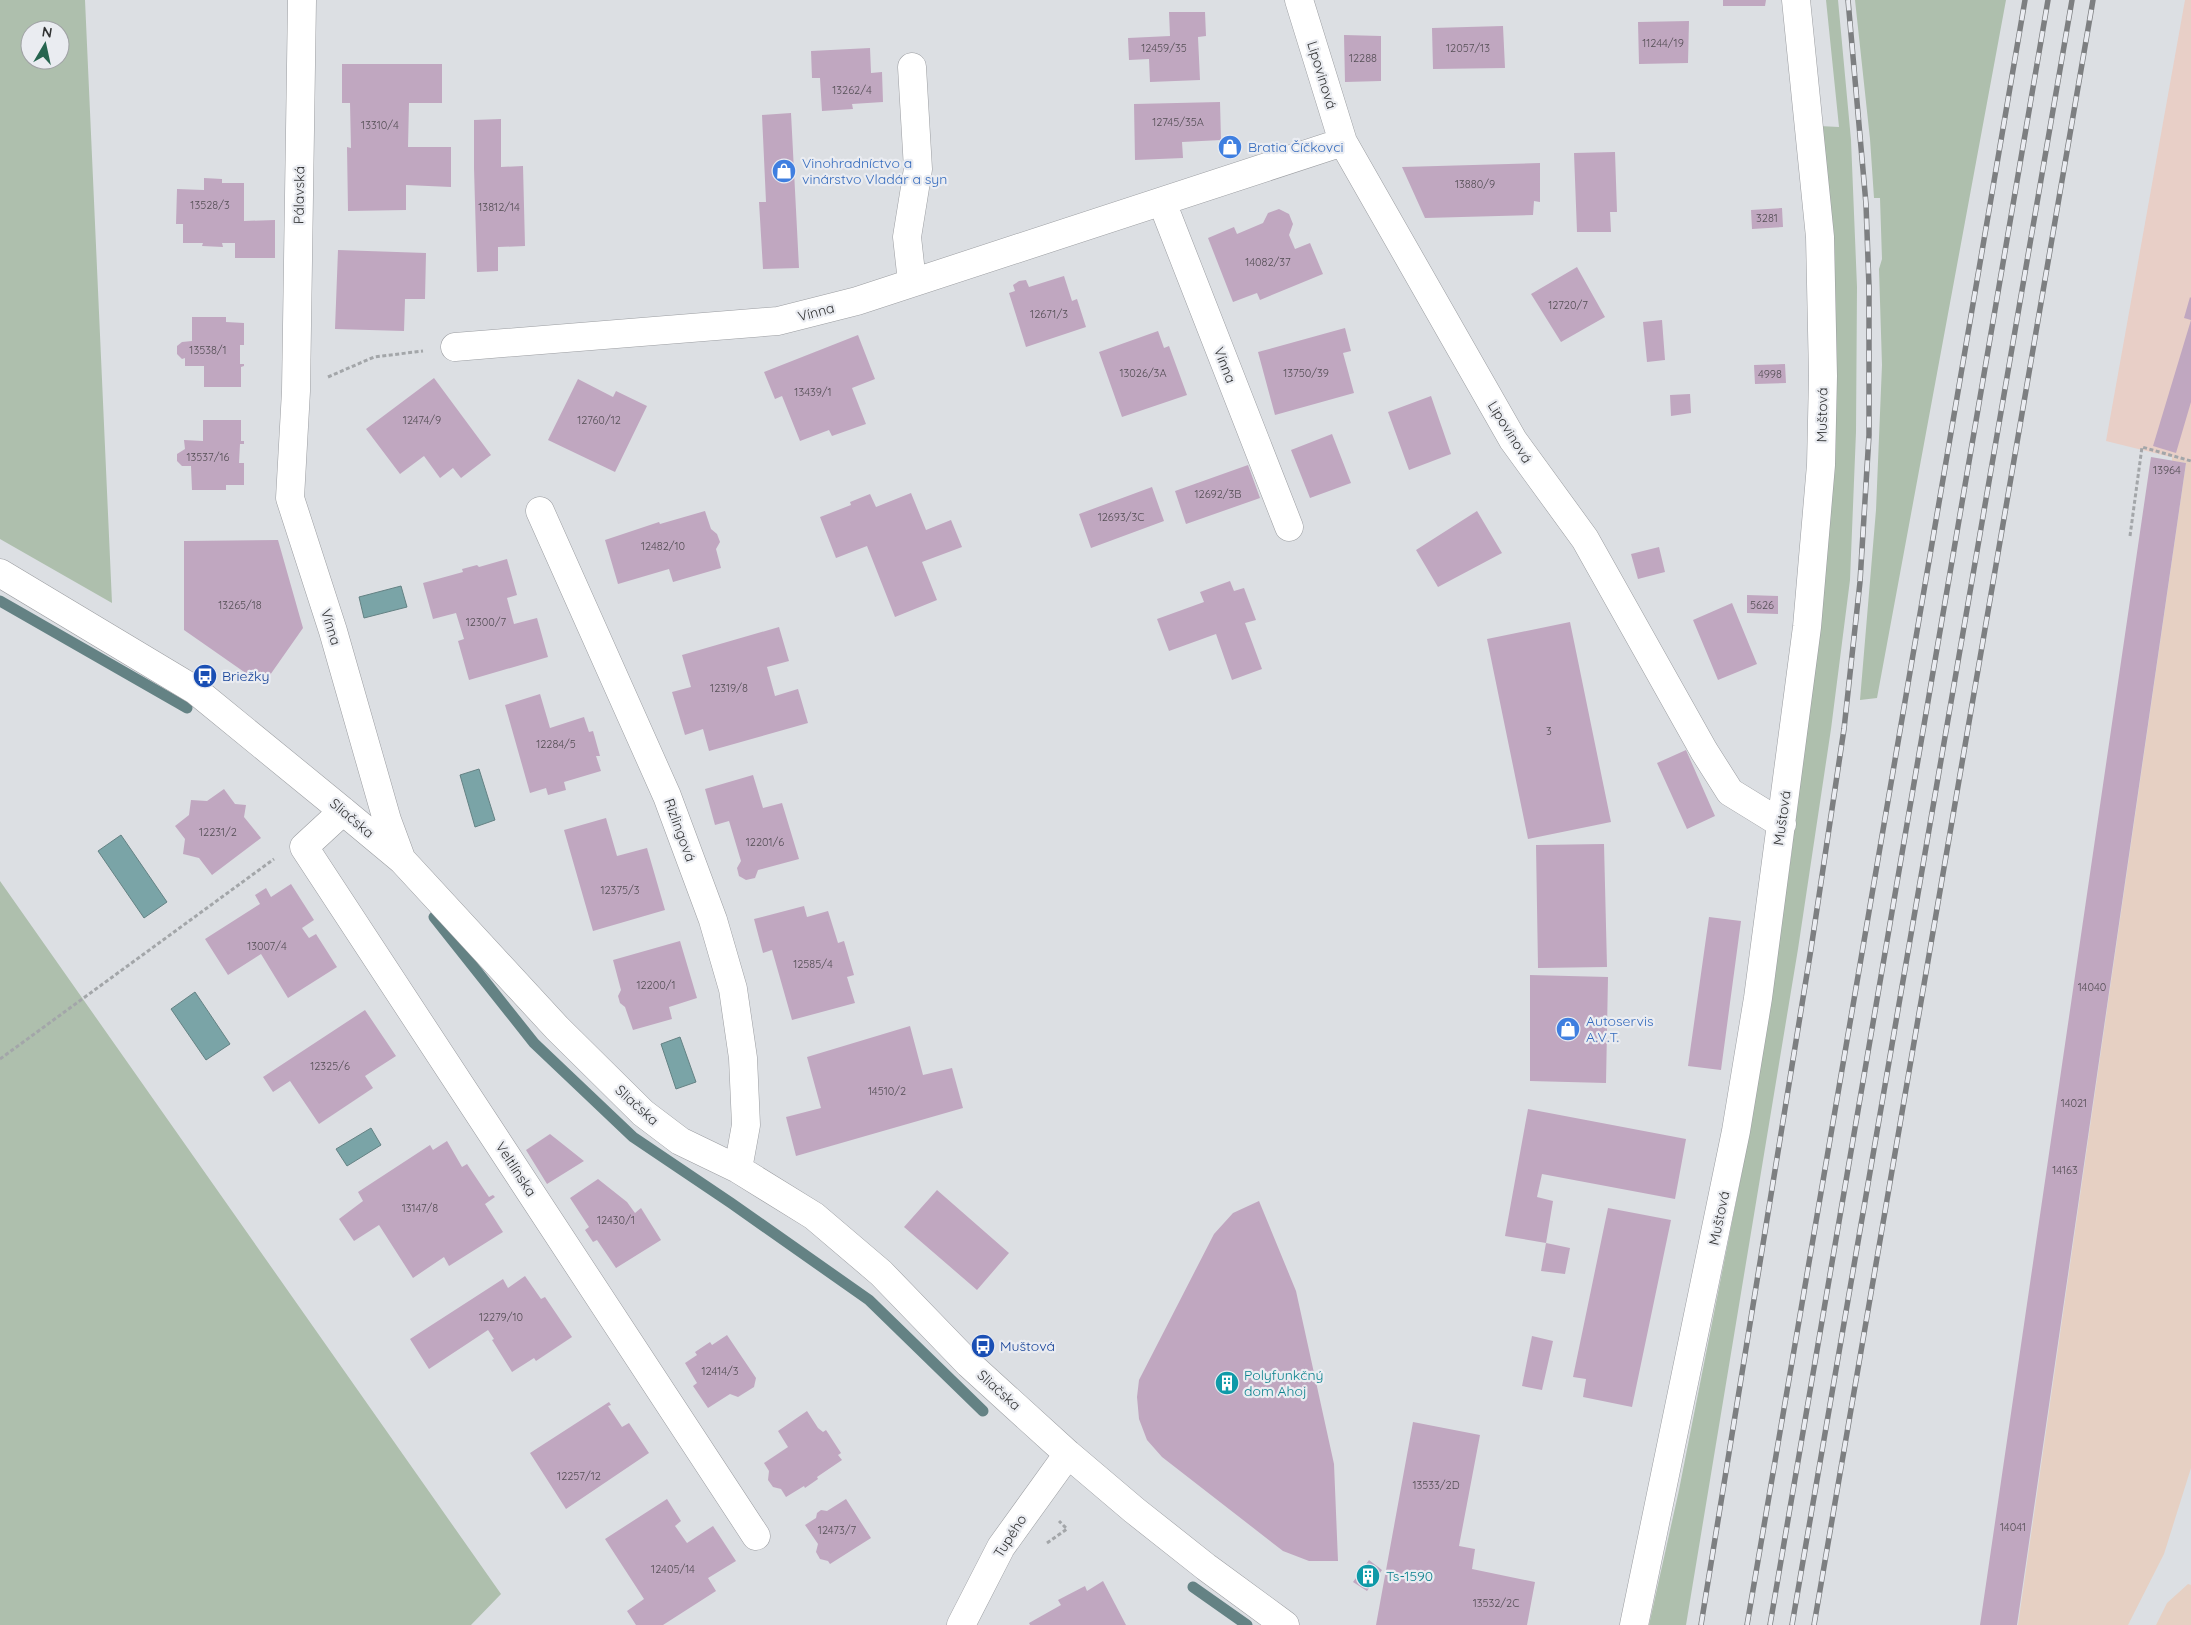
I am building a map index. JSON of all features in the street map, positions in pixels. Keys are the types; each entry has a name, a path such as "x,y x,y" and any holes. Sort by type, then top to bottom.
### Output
{"street":[{"name":"Pálavská","path":"296,391 302,0"},
{"name":"Lipovinová","path":"1299,0 1343,142 1513,440 1585,539 1704,751 1730,792 1782,824"},
{"name":"Muštová","path":"1634,1625 1736,1130 1758,998 1807,627 1821,465 1820,238 1796,0"},
{"path":"912,68 918,169 907,237 912,282"},
{"name":"Vínna","path":"454,346 778,321 857,301 1343,142"},
{"name":"Vínna","path":"1162,202 1289,527"},
{"name":"Vínna","path":"296,391 290,498 333,631 387,820 402,860"},
{"name":"Rizlingová","path":"540,511 667,796 713,920 733,989 743,1058 746,1125 738,1169"},
{"name":"Sliačska","path":"0,573 195,690 343,811 402,860 557,1028 643,1113 680,1141 738,1169 814,1216 881,1273 969,1364 1068,1454 1148,1522 1285,1625"},
{"path":"304,847 343,811"},
{"name":"Veltlínska","path":"304,847 756,1536"},
{"name":"Tupého","path":"961,1625 1001,1547 1068,1454"}],"path":[{"path":"296,391 374,357 454,346"},
{"path":"2130,536 2142,447 2191,461"},
{"path":"0,1059 271,861 288,850 304,847"}],"shaded area":[{"path":"2185,0 2191,0 2191,462 2106,441"},
{"path":"2172,457 2191,462 2191,1468 2164,1554 2128,1625 2018,1625 2186,463 2172,461"},
{"path":"2188,1584 2191,1585 2191,1625 2156,1625 2167,1603"}],"green space":[{"path":"0,0 85,0 112,603 0,539"},
{"path":"1826,0 1838,0 1851,140 1857,287 1856,432 1850,580 1831,729 1798,949 1686,1625 1649,1625 1679,1490 1750,1131 1791,857 1812,683 1819,126 1839,127"},
{"path":"1855,0 2006,0 1877,698 1860,700 1876,510 1882,365 1879,269 1882,259 1880,198 1874,198 1870,139"},
{"path":"0,881 501,1594 471,1625 0,1625"}],"water":[{"path":"401,586 407,607 364,618 359,597"},
{"path":"479,769 495,820 475,827 460,775"},
{"path":"121,835 167,902 144,918 98,851"},
{"path":"195,992 230,1044 206,1060 171,1009"},
{"path":"680,1037 696,1082 676,1089 661,1044"},
{"path":"371,1128 381,1145 347,1166 336,1149"}],"building":[{"path":"1723,0 1766,0 1765,6 1723,6"},
{"path":"1169,12 1205,12 1206,36 1198,37 1200,80 1150,82 1149,59 1129,60 1128,38 1170,36"},
{"path":"1689,21 1688,63 1639,64 1638,22"},
{"path":"1503,26 1505,68 1433,69 1432,28"},
{"path":"1344,35 1381,36 1381,81 1345,82"},
{"path":"870,48 871,73 882,72 883,102 852,104 853,109 822,111 820,78 812,78 811,51"},
{"path":"342,64 442,64 442,103 409,103 408,147 451,147 451,187 406,185 406,210 348,211 347,147 351,148 350,103 342,103"},
{"path":"1220,102 1221,140 1182,142 1183,158 1135,160 1134,104"},
{"path":"791,113 799,268 763,269 759,202 766,202 762,115"},
{"path":"501,119 501,167 523,166 525,246 498,247 498,271 477,272 474,120"},
{"path":"1615,152 1617,212 1610,212 1611,232 1577,232 1574,153"},
{"path":"1540,163 1540,202 1534,201 1533,215 1425,218 1402,167"},
{"path":"204,178 222,179 222,183 244,183 244,221 275,220 275,258 235,258 235,243 222,243 223,247 202,246 203,243 183,243 183,224 176,224 177,189 204,190"},
{"path":"1782,208 1783,227 1752,229 1751,210"},
{"path":"1279,209 1289,214 1293,224 1289,235 1295,249 1310,243 1323,274 1260,300 1257,293 1233,302 1208,238 1234,227 1237,234 1263,223 1268,213"},
{"path":"338,250 426,253 425,299 405,299 404,331 335,329"},
{"path":"1577,267 1605,317 1561,342 1531,294"},
{"path":"1064,276 1072,301 1077,299 1086,327 1026,347 1009,293 1015,291 1013,285 1019,281 1026,280 1029,287"},
{"path":"2191,298 2191,320 2184,318"},
{"path":"192,317 226,317 226,322 244,323 244,345 240,345 240,364 244,364 241,367 241,387 204,387 204,366 185,366 185,358 182,359 177,354 177,346 182,342 192,341"},
{"path":"1662,320 1665,360 1647,362 1643,322"},
{"path":"2191,320 2191,402 2176,453 2153,446"},
{"path":"1345,328 1351,351 1343,353 1354,393 1275,415 1258,352"},
{"path":"1158,331 1164,348 1169,346 1187,395 1122,417 1099,352"},
{"path":"858,335 875,379 852,388 866,424 832,436 829,430 800,441 782,396 775,399 764,372"},
{"path":"1785,364 1786,383 1755,384 1754,365"},
{"path":"434,378 491,455 461,478 453,468 440,478 424,456 400,474 366,429"},
{"path":"578,379 613,397 616,391 647,406 615,472 548,440"},
{"path":"1690,394 1691,413 1671,416 1670,395"},
{"path":"1431,396 1451,454 1409,470 1388,412"},
{"path":"203,420 241,420 241,441 244,441 244,444 240,444 239,463 244,463 244,485 226,485 226,490 192,490 191,466 182,466 177,461 177,454 185,449 184,440 203,441"},
{"path":"1332,434 1351,483 1310,498 1291,450"},
{"path":"2151,457 2186,463 2017,1625 1980,1625"},
{"path":"1248,465 1260,498 1186,524 1175,491"},
{"path":"1152,487 1164,521 1091,548 1079,514"},
{"path":"911,493 926,530 951,520 962,547 922,562 937,600 895,617 867,546 836,558 820,517 851,505 850,502 870,494 876,507"},
{"path":"705,511 711,529 717,534 720,542 716,549 721,568 673,582 669,569 618,584 605,540 659,522 660,524"},
{"path":"1477,511 1502,553 1438,587 1416,550"},
{"path":"278,540 303,628 263,685 184,630 184,541"},
{"path":"1659,547 1665,572 1638,579 1631,554"},
{"path":"507,559 517,595 507,598 514,624 537,618 548,657 469,680 458,641 464,639 456,613 433,619 423,583 463,572 462,569 477,565 479,567"},
{"path":"1230,581 1234,591 1244,588 1256,620 1245,623 1262,669 1232,680 1216,634 1169,651 1157,619 1204,602 1200,592"},
{"path":"1747,595 1778,596 1778,614 1747,613"},
{"path":"1732,603 1757,664 1718,680 1693,620"},
{"path":"1570,622 1611,822 1528,839 1487,639"},
{"path":"779,627 789,661 767,667 775,696 798,689 808,723 709,751 703,729 685,735 672,692 691,687 682,655"},
{"path":"540,694 550,728 584,717 589,732 593,731 600,756 596,756 601,771 564,782 566,790 548,795 546,788 530,793 505,705"},
{"path":"1686,750 1715,816 1687,829 1657,763"},
{"path":"753,775 763,808 782,803 799,859 758,870 755,878 746,880 739,876 737,868 741,861 729,821 715,825 705,789"},
{"path":"224,789 235,804 246,805 244,817 261,838 212,875 199,858 183,854 185,839 175,826 189,815 191,800 207,801"},
{"path":"606,818 617,856 647,848 665,910 593,931 564,830"},
{"path":"1604,844 1607,967 1538,968 1536,845"},
{"path":"291,884 314,920 302,928 309,938 316,934 337,967 288,998 261,954 228,975 205,939 260,904 255,895 266,888 271,897"},
{"path":"804,906 807,917 828,911 838,943 844,941 854,975 847,977 855,1003 792,1020 772,950 763,953 754,919"},
{"path":"1709,917 1741,921 1721,1070 1688,1066"},
{"path":"680,941 697,998 669,1007 672,1019 633,1030 625,1007 620,1003 618,996 621,990 613,960"},
{"name":"Autoservis A.V.T.","path":"1530,975 1608,977 1606,1083 1530,1081"},
{"path":"365,1010 396,1056 365,1076 373,1088 319,1124 290,1081 273,1092 263,1077"},
{"path":"910,1026 923,1075 952,1068 963,1108 796,1156 786,1117 821,1108 807,1057"},
{"path":"1528,1109 1686,1139 1675,1199 1542,1174 1537,1197 1553,1201 1546,1243 1505,1236"},
{"path":"550,1134 584,1161 547,1184 526,1150"},
{"path":"447,1141 462,1167 467,1164 489,1197 493,1195 495,1197 485,1204 503,1232 449,1266 444,1257 413,1278 379,1225 354,1241 339,1219 363,1201 358,1192 430,1145 433,1150"},
{"path":"598,1179 627,1202 635,1213 641,1208 661,1240 616,1268 597,1240 593,1242 585,1230 589,1227 570,1198"},
{"path":"937,1190 1009,1253 977,1290 904,1227"},
{"name":"Polyfunkčný dom Ahoj","path":"1259,1201 1296,1291 1334,1464 1338,1561 1309,1561 1283,1551 1162,1457 1147,1440 1139,1419 1137,1397 1139,1380 1214,1234 1233,1213"},
{"path":"1608,1208 1671,1220 1632,1407 1583,1397 1586,1379 1573,1377"},
{"path":"1546,1243 1570,1248 1565,1274 1541,1271"},
{"path":"525,1276 541,1299 545,1297 572,1337 536,1361 534,1358 512,1372 488,1330 429,1369 410,1339 503,1279 508,1288"},
{"path":"727,1335 756,1378 754,1387 738,1397 730,1394 708,1408 693,1386 697,1383 685,1363 697,1355 695,1352 710,1342 712,1345"},
{"path":"1532,1336 1553,1341 1542,1390 1522,1386"},
{"path":"609,1402 611,1405 608,1406 622,1427 629,1423 649,1453 566,1509 530,1453"},
{"path":"807,1411 818,1428 823,1432 826,1430 841,1453 838,1455 842,1460 817,1477 818,1479 805,1488 804,1486 786,1497 781,1489 773,1487 768,1480 769,1471 764,1463 788,1447 778,1431"},
{"path":"1413,1422 1480,1435 1459,1546 1475,1549 1472,1569 1535,1582 1527,1625 1376,1625"},
{"path":"667,1499 681,1521 675,1526 687,1543 713,1526 736,1561 708,1578 716,1591 663,1625 636,1625 627,1611 644,1599 605,1539"},
{"path":"846,1499 871,1538 830,1564 828,1561 820,1559 816,1552 818,1544 805,1525 816,1518 817,1513 821,1510 827,1511"},
{"name":"Ts-1590","path":"1369,1560 1382,1570 1367,1591 1353,1582"},
{"path":"1103,1581 1126,1625 1030,1625 1029,1623 1061,1605 1058,1600 1085,1586 1087,1591"}],"waterway":[{"path":"0,601 187,708"},
{"path":"434,917 534,1043 633,1137 869,1300 983,1411"},
{"path":"1193,1587 1247,1625"}],"railway":[{"path":"1701,1625 1811,949 1844,729 1860,582 1869,435 1869,287 1866,204 1848,0"},
{"path":"1747,1625 2025,0"},
{"path":"1770,1625 2048,0"},
{"path":"1792,1625 2072,0"},
{"path":"1814,1625 2093,0"}],"place":[{"name":"Bratia Číčkovci","path":"1230,147"},
{"name":"Vinohradníctvo a vinárstvo Vladár a syn","path":"784,171"},
{"name":"Briežky","path":"205,676"},
{"name":"Autoservis A.V.T.","path":"1568,1029"},
{"name":"Muštová","path":"983,1346"},
{"name":"Polyfunkčný dom Ahoj","path":"1227,1383"},
{"name":"Ts-1590","path":"1368,1576"}]}
